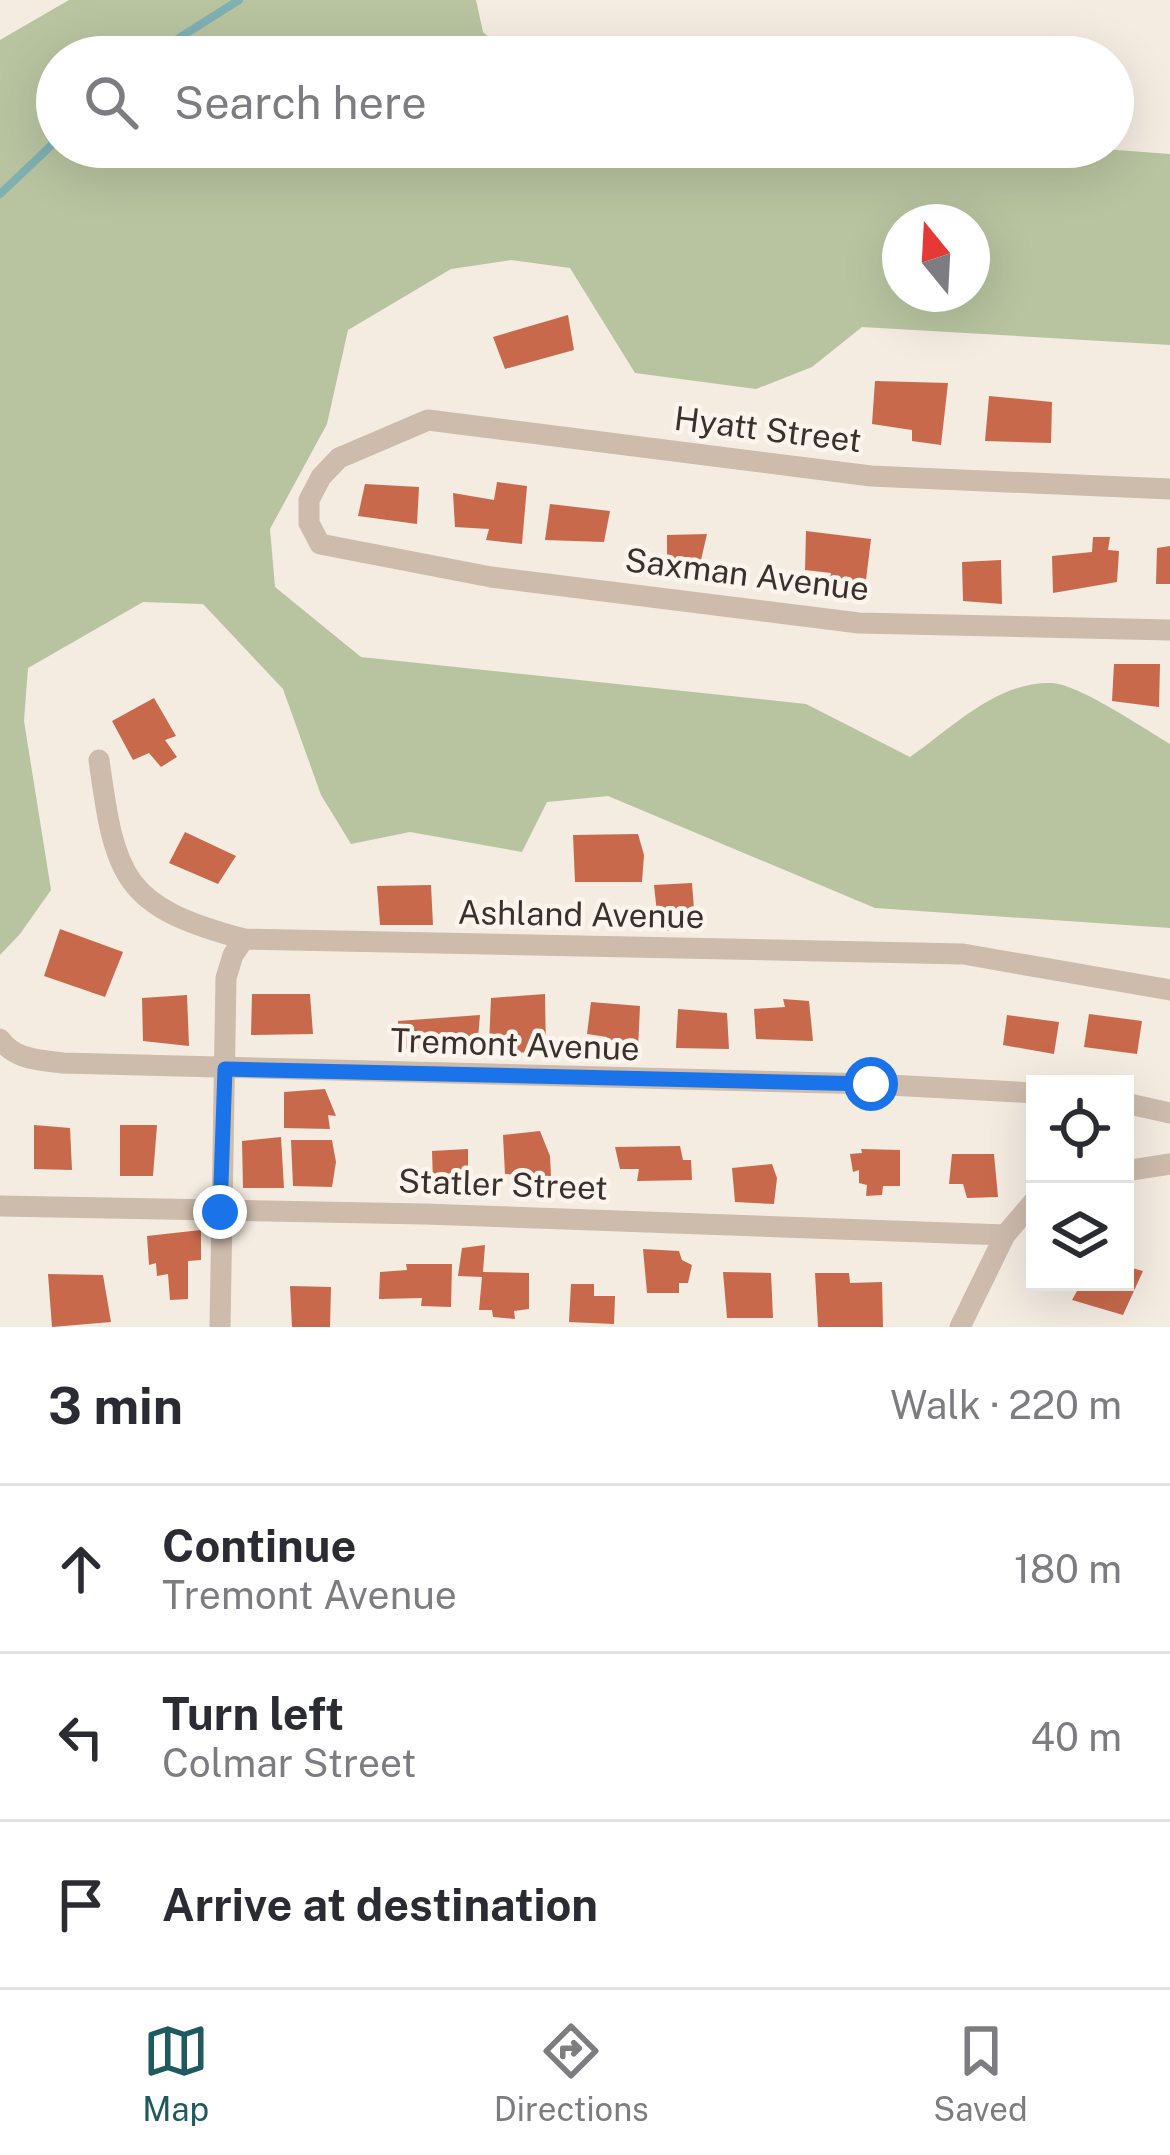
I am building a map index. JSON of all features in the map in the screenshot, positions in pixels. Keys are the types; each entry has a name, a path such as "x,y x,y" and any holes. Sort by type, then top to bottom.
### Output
{"street":[{"name":"Hyatt Street","path":"320,544 309,523 309,500 320,477 339,458 428,420 871,476 1170,489"},
{"name":"Saxman Avenue","path":"320,544 491,577 860,623 1170,630"},
{"name":"Ashland Avenue","path":"99,760 108,828 124,873 153,905 189,924 244,939 963,954 1170,990"},
{"path":"220,1327 226,978 244,939"},
{"name":"Tremont Avenue","path":"0,1039 7,1049 26,1058 62,1063 871,1084 1026,1093"},
{"path":"1134,1105 1170,1113"},
{"path":"1134,1170 1170,1165"},
{"name":"Statler Street","path":"0,1206 447,1214 1005,1235"},
{"path":"960,1327 1005,1235 1026,1210"}],"green space":[{"path":"69,0 476,0 487,36 36,36 36,168 1134,168 1134,151 1170,154 1170,345 862,327 812,367 756,389 635,373 570,268 511,260 451,269 348,330 327,424 270,529 275,587 361,657 806,704 910,757 976,708 1013,690 1052,683 1078,691 1170,744 1170,928 875,908 608,796 547,802 522,852 410,832 351,844 321,795 283,689 203,604 143,602 28,668 24,721 51,890 0,955 0,40"}],"building":[{"path":"568,315 574,350 505,369 493,337"},
{"path":"875,381 948,383 941,445 912,441 912,430 872,424"},
{"path":"989,396 1052,402 1051,443 985,441"},
{"path":"497,482 527,486 522,544 486,540 489,529 455,527 453,493 494,500"},
{"path":"365,484 419,487 417,524 358,516"},
{"path":"550,504 610,511 604,542 545,540"},
{"path":"806,531 871,539 865,588 829,586 831,573 805,570"},
{"path":"707,534 698,573 667,569 667,535"},
{"path":"1093,537 1110,537 1108,550 1119,551 1117,582 1053,593 1052,556 1092,552"},
{"path":"1170,546 1170,584 1156,584 1157,548"},
{"path":"1001,560 1002,604 963,601 962,562"},
{"path":"1114,664 1160,664 1159,707 1112,701"},
{"path":"154,698 176,736 165,740 177,757 161,767 149,753 133,760 112,721"},
{"path":"185,832 236,856 218,884 169,863"},
{"path":"638,834 644,855 642,882 575,882 573,835"},
{"path":"692,883 695,922 689,922 689,930 659,931 654,885"},
{"path":"431,885 433,925 380,925 377,886"},
{"path":"60,929 123,952 105,997 44,976"},
{"path":"252,994 310,994 313,1034 251,1035"},
{"path":"545,994 546,1054 516,1052 517,1043 489,1045 491,998"},
{"path":"187,995 189,1046 143,1041 142,998"},
{"path":"783,999 809,1001 813,1041 756,1039 754,1009 785,1007"},
{"path":"591,1002 640,1006 638,1049 605,1048 607,1037 587,1034"},
{"path":"678,1009 727,1013 729,1049 676,1048"},
{"path":"1089,1014 1142,1021 1137,1054 1084,1047"},
{"path":"480,1015 477,1050 398,1049 398,1021"},
{"path":"1007,1015 1059,1022 1054,1054 1003,1045"},
{"path":"325,1089 336,1116 328,1115 330,1129 284,1128 284,1092"},
{"path":"34,1125 70,1128 72,1170 34,1169"},
{"path":"120,1125 157,1125 153,1176 120,1176"},
{"path":"540,1131 550,1156 551,1176 505,1174 503,1135"},
{"path":"281,1137 284,1188 243,1188 242,1141"},
{"path":"291,1140 332,1140 336,1162 332,1187 293,1186"},
{"path":"680,1146 683,1160 691,1160 692,1180 637,1181 639,1169 620,1169 615,1147"},
{"path":"468,1149 468,1182 433,1181 432,1151"},
{"path":"861,1149 900,1150 900,1186 883,1186 882,1195 866,1196 867,1185 859,1183 859,1170 853,1172 850,1154 862,1153"},
{"path":"952,1154 994,1154 998,1197 967,1198 963,1184 949,1184"},
{"path":"772,1164 777,1178 774,1204 735,1202 732,1168"},
{"path":"201,1230 201,1260 188,1261 188,1299 170,1300 168,1274 157,1276 156,1263 149,1265 147,1236"},
{"path":"485,1245 483,1272 529,1273 529,1309 514,1311 515,1319 479,1310 482,1277 458,1276 462,1248"},
{"path":"643,1249 679,1251 682,1260 692,1265 688,1283 679,1283 679,1293 647,1293"},
{"path":"406,1264 452,1264 451,1307 421,1306 422,1298 379,1299 380,1272 407,1270"},
{"path":"1134,1268 1143,1271 1134,1291"},
{"path":"723,1272 771,1273 773,1318 727,1318"},
{"path":"815,1273 849,1273 850,1283 882,1282 883,1327 818,1327"},
{"path":"48,1274 103,1275 111,1322 52,1327"},
{"path":"571,1284 594,1284 594,1296 615,1296 614,1324 569,1322"},
{"path":"290,1286 331,1287 330,1327 292,1327"},
{"path":"1077,1291 1134,1291 1123,1315 1072,1300"}],"waterway":[{"path":"182,36 239,0"},
{"path":"0,194 36,160"}],"route":[{"path":"220,1212 225,1069 871,1084"}]}
